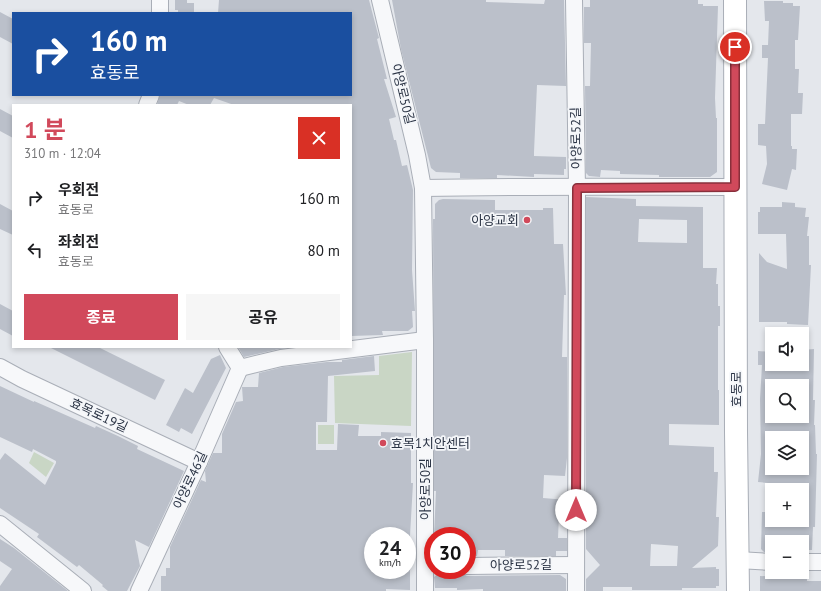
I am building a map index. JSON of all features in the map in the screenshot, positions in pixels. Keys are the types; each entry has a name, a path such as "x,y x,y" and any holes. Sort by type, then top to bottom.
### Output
{"main road":[{"name":"효동로","path":"734,0 738,591"}],"street":[{"path":"160,0 160,12"},
{"name":"아양로50길","path":"380,0 418,155 422,188 428,527"},
{"name":"아양로52길","path":"574,0 577,188 576,591"},
{"path":"422,188 503,186 577,188 735,187"},
{"path":"228,348 240,368 281,358 425,340"},
{"name":"효목로19길","path":"0,367 22,380 199,462"},
{"name":"아양로46길","path":"139,591 199,462 240,368"},
{"path":"0,524 83,591"},
{"path":"738,560 765,562"},
{"path":"809,562 821,562"},
{"name":"아양로52길","path":"476,566 576,565"},
{"name":"아양로50길","path":"425,591 427,579"}],"green space":[{"path":"412,352 411,426 335,423 334,376 379,375 379,356"},
{"path":"318,425 334,425 334,444 318,444"},
{"path":"34,452 54,463 46,477 29,463"}],"building":[{"path":"175,0 187,0 187,3 194,3 194,12 178,12 178,10 175,10"},
{"path":"219,0 369,0 379,38 377,39 387,79 384,79 396,117 389,119 402,166 407,165 413,190 412,270 415,311 412,311 413,327 408,331 382,331 383,335 352,336 352,104 231,104 214,98 211,104 186,104 179,101 178,104 157,104 160,96 352,96 352,12 218,12"},
{"path":"392,0 486,0 486,2 544,4 545,0 564,0 566,86 537,85 534,156 566,157 566,169 564,169 564,175 534,174 534,177 497,175 497,178 460,178 460,173 436,172 431,168 401,49"},
{"path":"590,0 698,0 698,4 703,4 703,6 718,6 715,98 717,118 717,172 710,177 659,177 659,175 620,174 620,171 601,170 600,177 589,176 586,173 585,86 590,86 591,43 584,43 584,7 590,7"},
{"path":"764,1 783,1 783,3 793,3 793,6 800,6 798,40 795,40 795,69 799,69 798,93 803,93 802,114 791,114 791,146 792,149 797,149 796,170 792,169 787,190 762,184 767,164 766,146 758,145 758,124 765,124 768,58 762,58 762,45 768,45 769,21 765,21"},
{"path":"0,12 12,18 12,43 0,37"},
{"path":"0,109 12,115 12,137 0,131"},
{"path":"586,197 636,199 636,206 703,207 703,268 717,268 716,284 718,284 718,306 720,306 720,326 718,326 719,425 669,424 669,445 714,447 714,472 718,472 716,517 719,517 718,546 692,568 716,567 716,569 719,569 719,586 716,586 716,588 682,588 682,590 632,590 632,587 603,587 603,591 586,591 586,579 600,565 586,549","holes":["639,219 687,220 687,243 638,242","651,544 678,546 677,566 650,566"]},
{"path":"439,200 495,200 495,210 543,210 543,208 553,208 554,244 563,244 566,295 564,295 562,357 567,357 567,458 565,476 544,475 543,498 567,500 567,515 559,515 558,538 567,538 567,551 556,551 556,556 505,556 505,550 478,550 476,556 476,527 434,527 436,491 434,491 433,219 435,219 435,204"},
{"path":"782,202 795,203 795,207 806,208 805,217 809,217 807,236 809,236 809,265 811,265 808,325 787,324 787,322 759,322 759,253 767,262 787,269 786,234 758,234 758,212 760,212 760,207 782,207"},
{"path":"0,204 12,210 12,235 0,229"},
{"path":"0,304 12,310 12,335 0,329"},
{"path":"51,348 100,348 165,380 155,400"},
{"path":"239,348 286,348 279,349 244,357"},
{"path":"809,349 814,349 813,400 815,400 814,425 817,454 815,527 813,527 812,550 809,550 809,535 765,535 765,552 761,549 762,512 765,512 765,527 809,527 809,483 758,482 761,454 760,399 762,365 758,365 758,351 765,352 765,371 809,371"},
{"path":"220,355 226,368 192,434 181,428 179,432 166,425 185,388 193,393 211,359"},
{"path":"374,356 375,371 328,376 327,422 316,422 316,450 337,450 338,424 359,425 358,436 381,436 381,432 411,433 411,483 413,483 411,527 364,527 364,579 410,579 410,590 161,591 161,576 166,576 166,568 170,568 170,547 201,480 206,482 205,471 213,453 222,453 222,434 236,402 243,401 242,387 258,387 259,373 283,367 327,362 342,362 342,360"},
{"path":"0,386 95,428 96,426 118,436 138,446 137,449 184,471 149,547 135,540 140,566 127,591 108,591 79,565 77,567 37,537 39,534 0,508 0,460 5,453 45,485 56,461 33,449 32,452 0,437"},
{"path":"0,539 14,548 68,591 0,591 0,586 12,569 0,561"},
{"path":"560,575 566,579 566,591 483,591 483,589 457,590 457,588 435,588 434,579 476,579 476,576"},
{"path":"760,576 765,576 765,579 807,579 807,581 821,581 821,591 760,591"}],"place":[{"name":"아양교회","path":"527,220"},
{"name":"효목1치안센터","path":"383,443"}],"route":[{"path":"576,510 577,188 735,187 735,47"}]}
